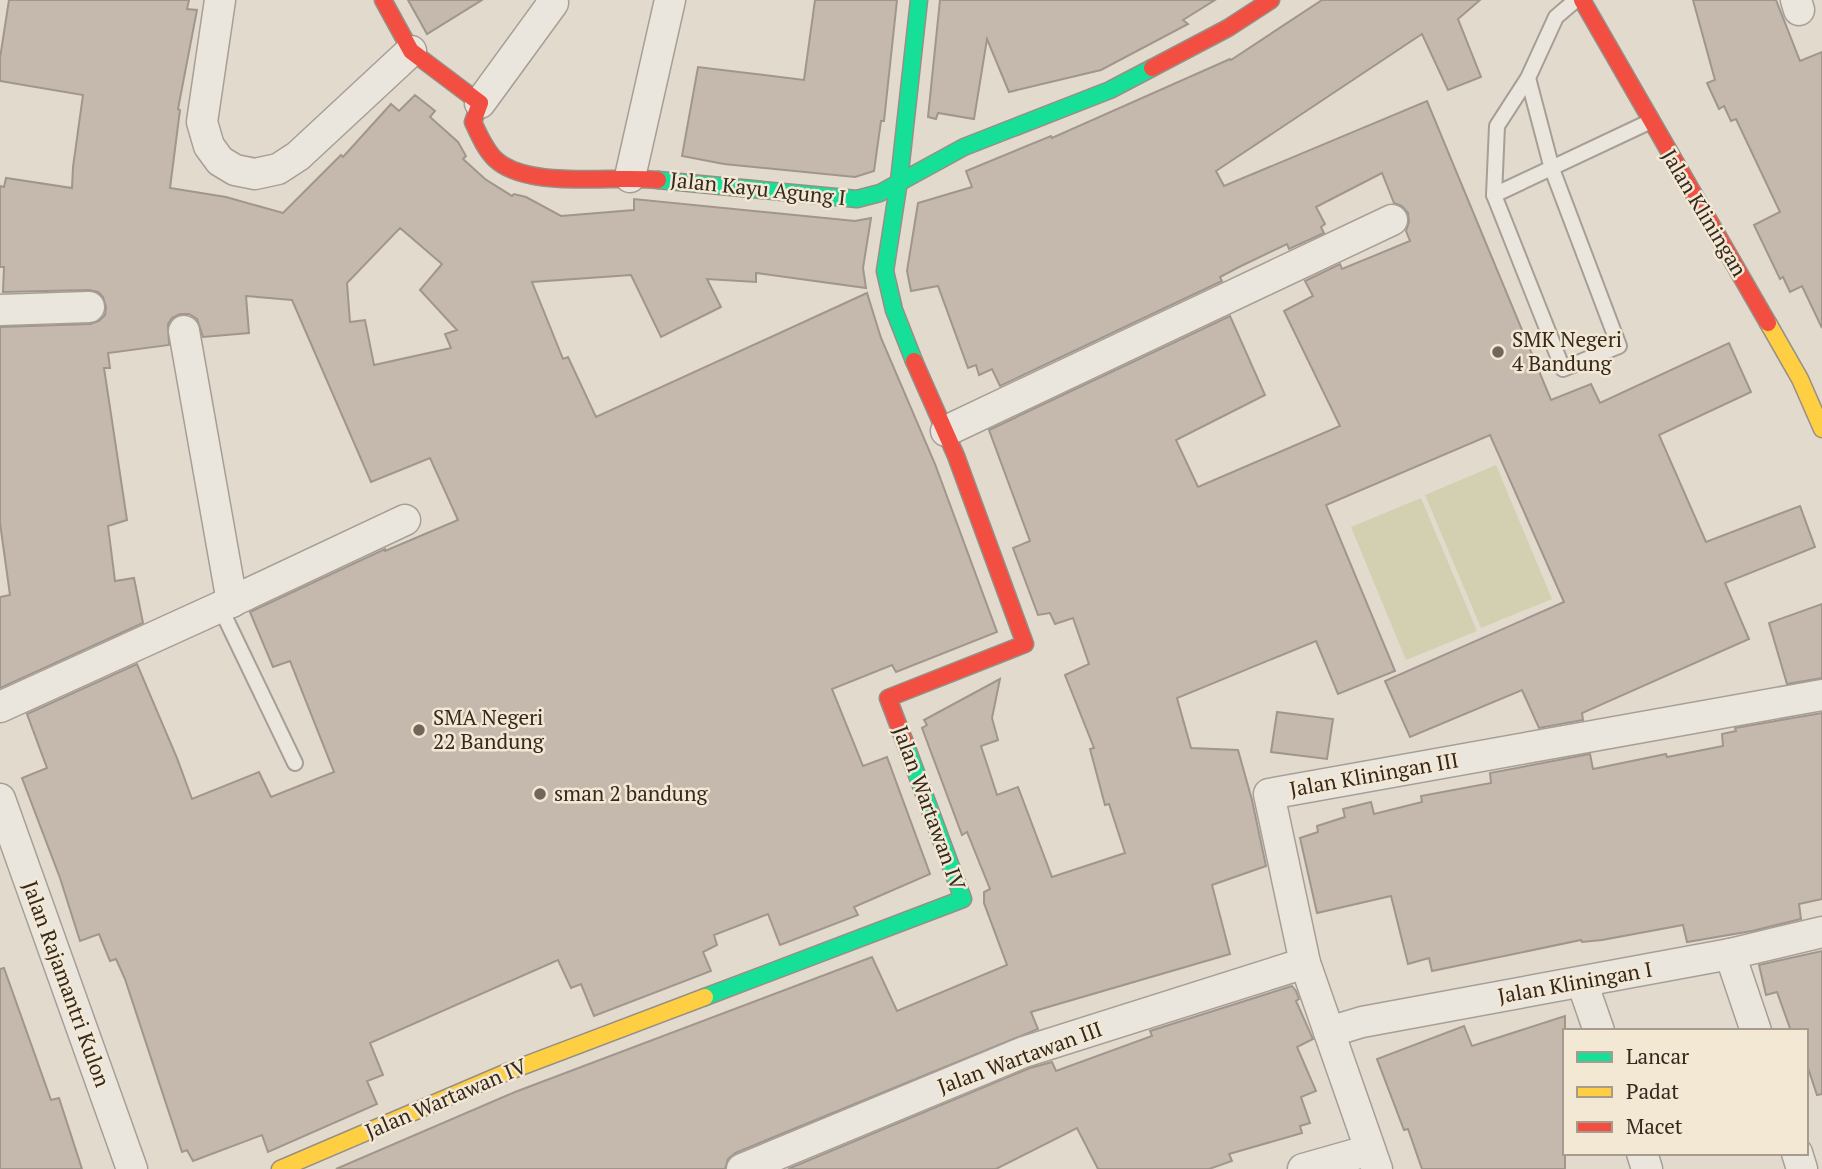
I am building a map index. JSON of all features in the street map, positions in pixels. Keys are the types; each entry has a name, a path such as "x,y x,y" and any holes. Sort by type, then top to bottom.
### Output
{"street":[{"path":"220,0 202,122 209,146 220,161 235,170 255,174 278,169 298,156 411,51"},
{"path":"383,0 411,51 480,103 553,1"},
{"path":"630,177 670,0"},
{"name":"Jalan Wartawan IV","path":"280,1169 507,1072 963,899 888,698 1025,644 946,431 891,306 885,271 899,181 919,0"},
{"name":"Jalan Kayu Agung I","path":"480,103 473,122 482,142 496,160 518,172 543,179 630,177 857,199 880,193 964,146 1110,90 1228,28 1270,0"},
{"name":"Jalan Kliningan","path":"1582,0 1793,367 1822,429"},
{"path":"946,431 1392,220"},
{"path":"0,310 89,307"},
{"path":"184,331 226,605"},
{"path":"0,707 226,605 405,520"},
{"name":"Jalan Kliningan III","path":"1373,1160 1305,963 1269,794 1822,695"},
{"name":"Jalan Rajamantri Kulon","path":"0,799 132,1169"},
{"name":"Jalan Kliningan I","path":"1329,1032 1362,1022 1730,954 1822,932"},
{"path":"1730,954 1755,1029"},
{"name":"Jalan Wartawan III","path":"742,1169 1024,1052 1305,963"},
{"path":"1582,982 1598,1029"},
{"path":"1303,1169 1373,1160"}],"lane":[{"path":"1528,78 1552,169 1619,346 1563,369 1494,195 1497,126 1528,78 1556,17 1576,0"},
{"path":"1494,195 1650,122"},
{"path":"226,605 295,763"}],"shaded area":[{"path":"1496,465 1552,599 1481,628 1425,495"},
{"path":"1421,498 1477,631 1406,660 1351,527"}],"building":[{"path":"9,0 189,0 187,9 197,10 178,109 170,188 226,197 283,213 341,155 343,157 391,104 399,111 415,95 435,111 430,117 458,142 466,156 463,159 485,179 512,196 514,194 526,197 561,216 634,210 634,199 855,221 871,218 863,268 866,288 756,273 756,282 707,279 721,307 661,337 631,275 532,282 563,359 568,357 596,417 867,293 881,338 935,464 997,632 896,672 892,665 832,689 863,766 887,757 930,874 854,907 858,915 780,945 768,914 714,935 717,945 703,952 711,971 594,1016 581,984 571,988 558,960 370,1043 383,1075 367,1081 377,1104 268,1152 262,1135 193,1161 187,1150 182,1152 125,979 116,959 110,961 99,934 80,941 60,878 22,778 47,768 27,714 137,664 192,799 259,772 271,797 334,772 290,661 273,667 250,612 385,549 458,520 430,458 371,482 292,300 246,296 249,333 203,337 197,319 189,314 180,314 168,324 169,345 108,353 110,368 104,368 127,520 108,526 115,581 134,578 143,623 0,688 0,597 10,595 0,523 0,327 90,324 105,315 106,307 98,292 89,290 3,292 4,267 0,267 0,186 4,187 6,178 72,188 83,95 0,81 0,58","holes":["400,228 442,264 420,290 457,330 445,334 451,348 374,365 365,320 350,322 347,283"]},
{"path":"408,0 482,0 427,34"},
{"path":"815,0 897,0 884,121 881,121 874,171 855,177 724,164 682,156 698,67 804,80"},
{"path":"940,0 1215,0 1183,20 1188,24 1101,70 1009,92 987,39 974,119 938,113 936,119 928,117"},
{"path":"1322,0 1480,0 1458,19 1481,77 1448,90 1422,34 1216,171 1224,186 1427,101 1551,400 1591,384 1600,403 1729,343 1751,392 1659,435 1706,542 1800,506 1815,547 1725,583 1749,639 1582,713 1583,720 1539,728 1522,690 1410,737 1385,681 1564,602 1490,435 1326,505 1395,671 1338,694 1316,641 1177,698 1191,748 1238,750 1266,866 1212,885 1230,954 1031,1012 1038,1029 735,1153 728,1159 725,1169 336,1169 515,1092 872,957 897,1011 1007,965 984,903 984,892 990,889 967,832 962,835 922,728 927,725 924,720 1000,679 992,718 998,740 981,746 997,795 1018,787 1052,877 1125,853 1109,804 1105,805 1090,749 1094,748 1065,675 1089,664 1073,618 1055,624 1050,613 1038,615 1013,548 1030,541 989,430 1230,316 1265,395 1176,440 1198,487 1340,426 1284,311 1313,296 1305,281 1340,264 1342,269 1410,241 1406,231 1408,213 1402,206 1394,203 1382,173 1316,207 1325,224 1321,227 1324,233 1289,249 1287,244 1220,277 1222,281 1000,386 992,369 979,375 976,365 968,368 938,286 911,291 907,271 918,203 972,187 966,171 1051,136 1052,138 1231,60"},
{"path":"1693,0 1776,0 1800,61 1822,52 1822,328 1802,286 1790,292 1783,277 1780,279 1754,225 1780,212 1736,119 1731,121 1724,106 1719,109 1707,83 1715,80"},
{"path":"1822,604 1822,678 1787,684 1769,623"},
{"path":"1277,712 1333,719 1327,759 1271,752"},
{"path":"1822,713 1822,899 1799,904 1801,919 1687,942 1683,925 1602,940 1581,940 1432,971 1429,958 1408,964 1391,896 1317,913 1300,838 1318,832 1317,826 1345,817 1343,809 1371,802 1374,814 1422,802 1421,796 1491,783 1490,773 1590,754 1593,769 1723,746 1722,734 1736,731 1735,728"},
{"path":"1822,951 1822,1094 1817,1095 1808,1068 1808,1029 1790,1029 1777,992 1766,995 1759,965"},
{"path":"4,968 51,1100 59,1098 82,1169 0,1169 0,969"},
{"path":"1292,986 1313,1039 1297,1047 1316,1091 1301,1097 1310,1123 1300,1126 1302,1133 1229,1154 1232,1161 1209,1169 1098,1169 1077,1128 996,1169 788,1169 1030,1068 1052,1062 1056,1071 1152,1036 1150,1031"},
{"path":"1565,1016 1565,1169 1422,1169 1408,1129 1404,1130 1377,1059 1464,1026 1472,1046"}],"traffic: fast":[{"path":"914,361 894,310 885,271 899,181 919,0"},
{"path":"658,180 857,199 880,193 964,147 1110,90 1152,68"},
{"path":"705,997 963,899 904,740"}],"traffic: slow":[{"path":"1768,323 1800,379 1822,429"},
{"path":"280,1169 507,1072 705,997"}],"traffic: jam":[{"path":"383,0 411,51 480,103 473,122 491,155 509,169 549,178 658,180"},
{"path":"1152,68 1228,28 1271,0"},
{"path":"1582,0 1768,323"},
{"path":"904,740 888,698 1025,644 956,456 914,361"}],"place":[{"name":"SMK Negeri 4 Bandung","path":"1498,352"},
{"name":"SMA Negeri 22 Bandung","path":"419,730"},
{"name":"sman 2 bandung","path":"540,794"}]}
